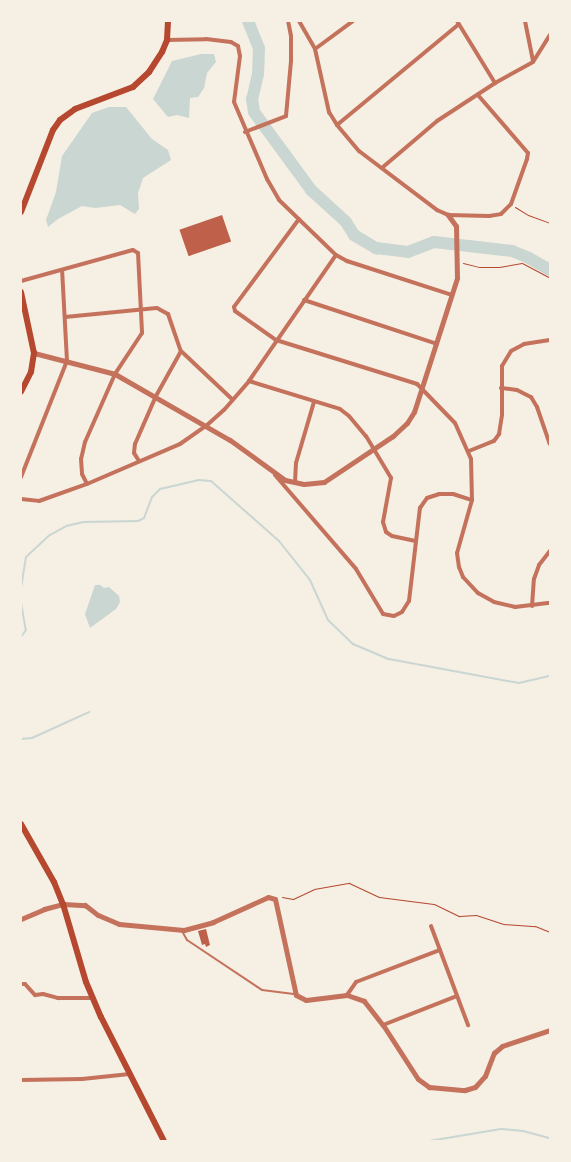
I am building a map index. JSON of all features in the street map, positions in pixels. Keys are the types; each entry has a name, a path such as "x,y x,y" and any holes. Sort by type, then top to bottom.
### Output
{"main road":[{"path":"21,212 53,130 60,120 75,109 133,87 149,72 168,40 168,21"},
{"path":"21,292 26,308 34,353 31,372 21,392"},
{"path":"21,824 54,882 63,904 93,998 164,1141"}],"street":[{"path":"245,132 286,116 288,112 291,61 291,36 288,21"},
{"path":"299,21 315,49 329,112 337,125 359,151 383,167 437,210 448,215 489,216 501,214 510,204 528,153 478,96"},
{"path":"315,49 353,21"},
{"path":"525,21 533,62"},
{"path":"337,125 458,23 495,83"},
{"path":"383,167 437,121 478,96 495,83 533,62 550,34"},
{"path":"168,40 206,39 231,42 238,46 240,56 234,102 245,132 267,179 279,200 336,255 347,261 452,295"},
{"path":"34,353 115,374 230,440 285,480 312,485 330,480 374,450 408,423 414,412 457,278 456,226 448,215"},
{"path":"299,219 234,307 235,312 276,340 417,384 455,423 469,451 472,474 472,500 457,553 458,567 463,577 478,593 494,602 515,607 550,603"},
{"path":"21,281 133,250 138,253 142,333 115,374 82,450 82,474 87,484"},
{"path":"21,499 38,502 87,484 180,444 206,426 249,381 336,255"},
{"path":"21,478 67,361 62,270"},
{"path":"304,300 437,344"},
{"path":"65,317 157,308 168,314 181,351 232,400"},
{"path":"469,451 494,441 499,434 502,414 502,366 511,351 524,344 550,340"},
{"path":"139,461 134,453 135,444 156,396 181,351"},
{"path":"249,381 345,412 366,436 391,478 383,522 386,532 392,536 415,541"},
{"path":"501,388 517,390 531,397 537,407 550,444"},
{"path":"295,483 296,463 314,402"},
{"path":"272,471 356,569 383,614 394,616 402,612 409,601 420,508 427,498 439,494 453,494 472,500"},
{"path":"532,606 534,579 539,565 550,551"},
{"path":"21,919 44,908 63,904 85,905 98,915 119,924 181,930 213,922 268,897 275,898 296,995 306,1000 347,995 364,1001 383,1025 418,1079 429,1087 465,1090 475,1087 485,1076 494,1053 502,1046 550,1030"},
{"path":"431,926 468,1025"},
{"path":"347,995 356,982 440,950"},
{"path":"21,984 25,984 35,995 43,994 58,998 93,998"},
{"path":"383,1025 457,996"},
{"path":"21,1080 82,1079 130,1074"}],"lane":[{"path":"181,930 187,940 262,990 296,995"}],"path":[{"path":"510,204 528,215 550,223"},
{"path":"457,262 479,267 499,267 522,262 550,278"},
{"path":"275,898 293,899 314,889 349,884 379,897 434,904 460,916 476,915 503,924 535,926 550,932"}],"shaded area":[{"path":"201,54 214,54 216,62 207,73 204,88 198,97 190,98 189,118 177,115 168,117 153,99 172,61"},
{"path":"109,107 126,107 152,139 168,150 171,160 143,178 138,193 139,209 135,214 120,205 95,208 82,206 58,219 48,227 46,220 56,192 62,156 92,113"},
{"path":"95,585 100,585 104,588 109,587 119,596 120,602 116,609 90,628 85,614"}],"building":[{"path":"222,215 231,241 189,256 179,230"},
{"path":"206,929 210,945 206,947 205,944 202,945 198,931"}],"waterway":[{"path":"248,21 259,48 258,74 252,99 254,112 311,190 346,222 354,235 376,248 408,252 434,242 512,251 550,270"},
{"path":"21,588 26,557 50,535 66,526 84,522 138,521 144,518 152,497 160,489 199,480 211,481 279,541 310,580 328,620 353,644 389,659 519,683 550,676"},
{"path":"21,603 26,630 21,637"},
{"path":"21,739 32,738 89,712"},
{"path":"429,1141 501,1129 523,1131 550,1138"}]}
